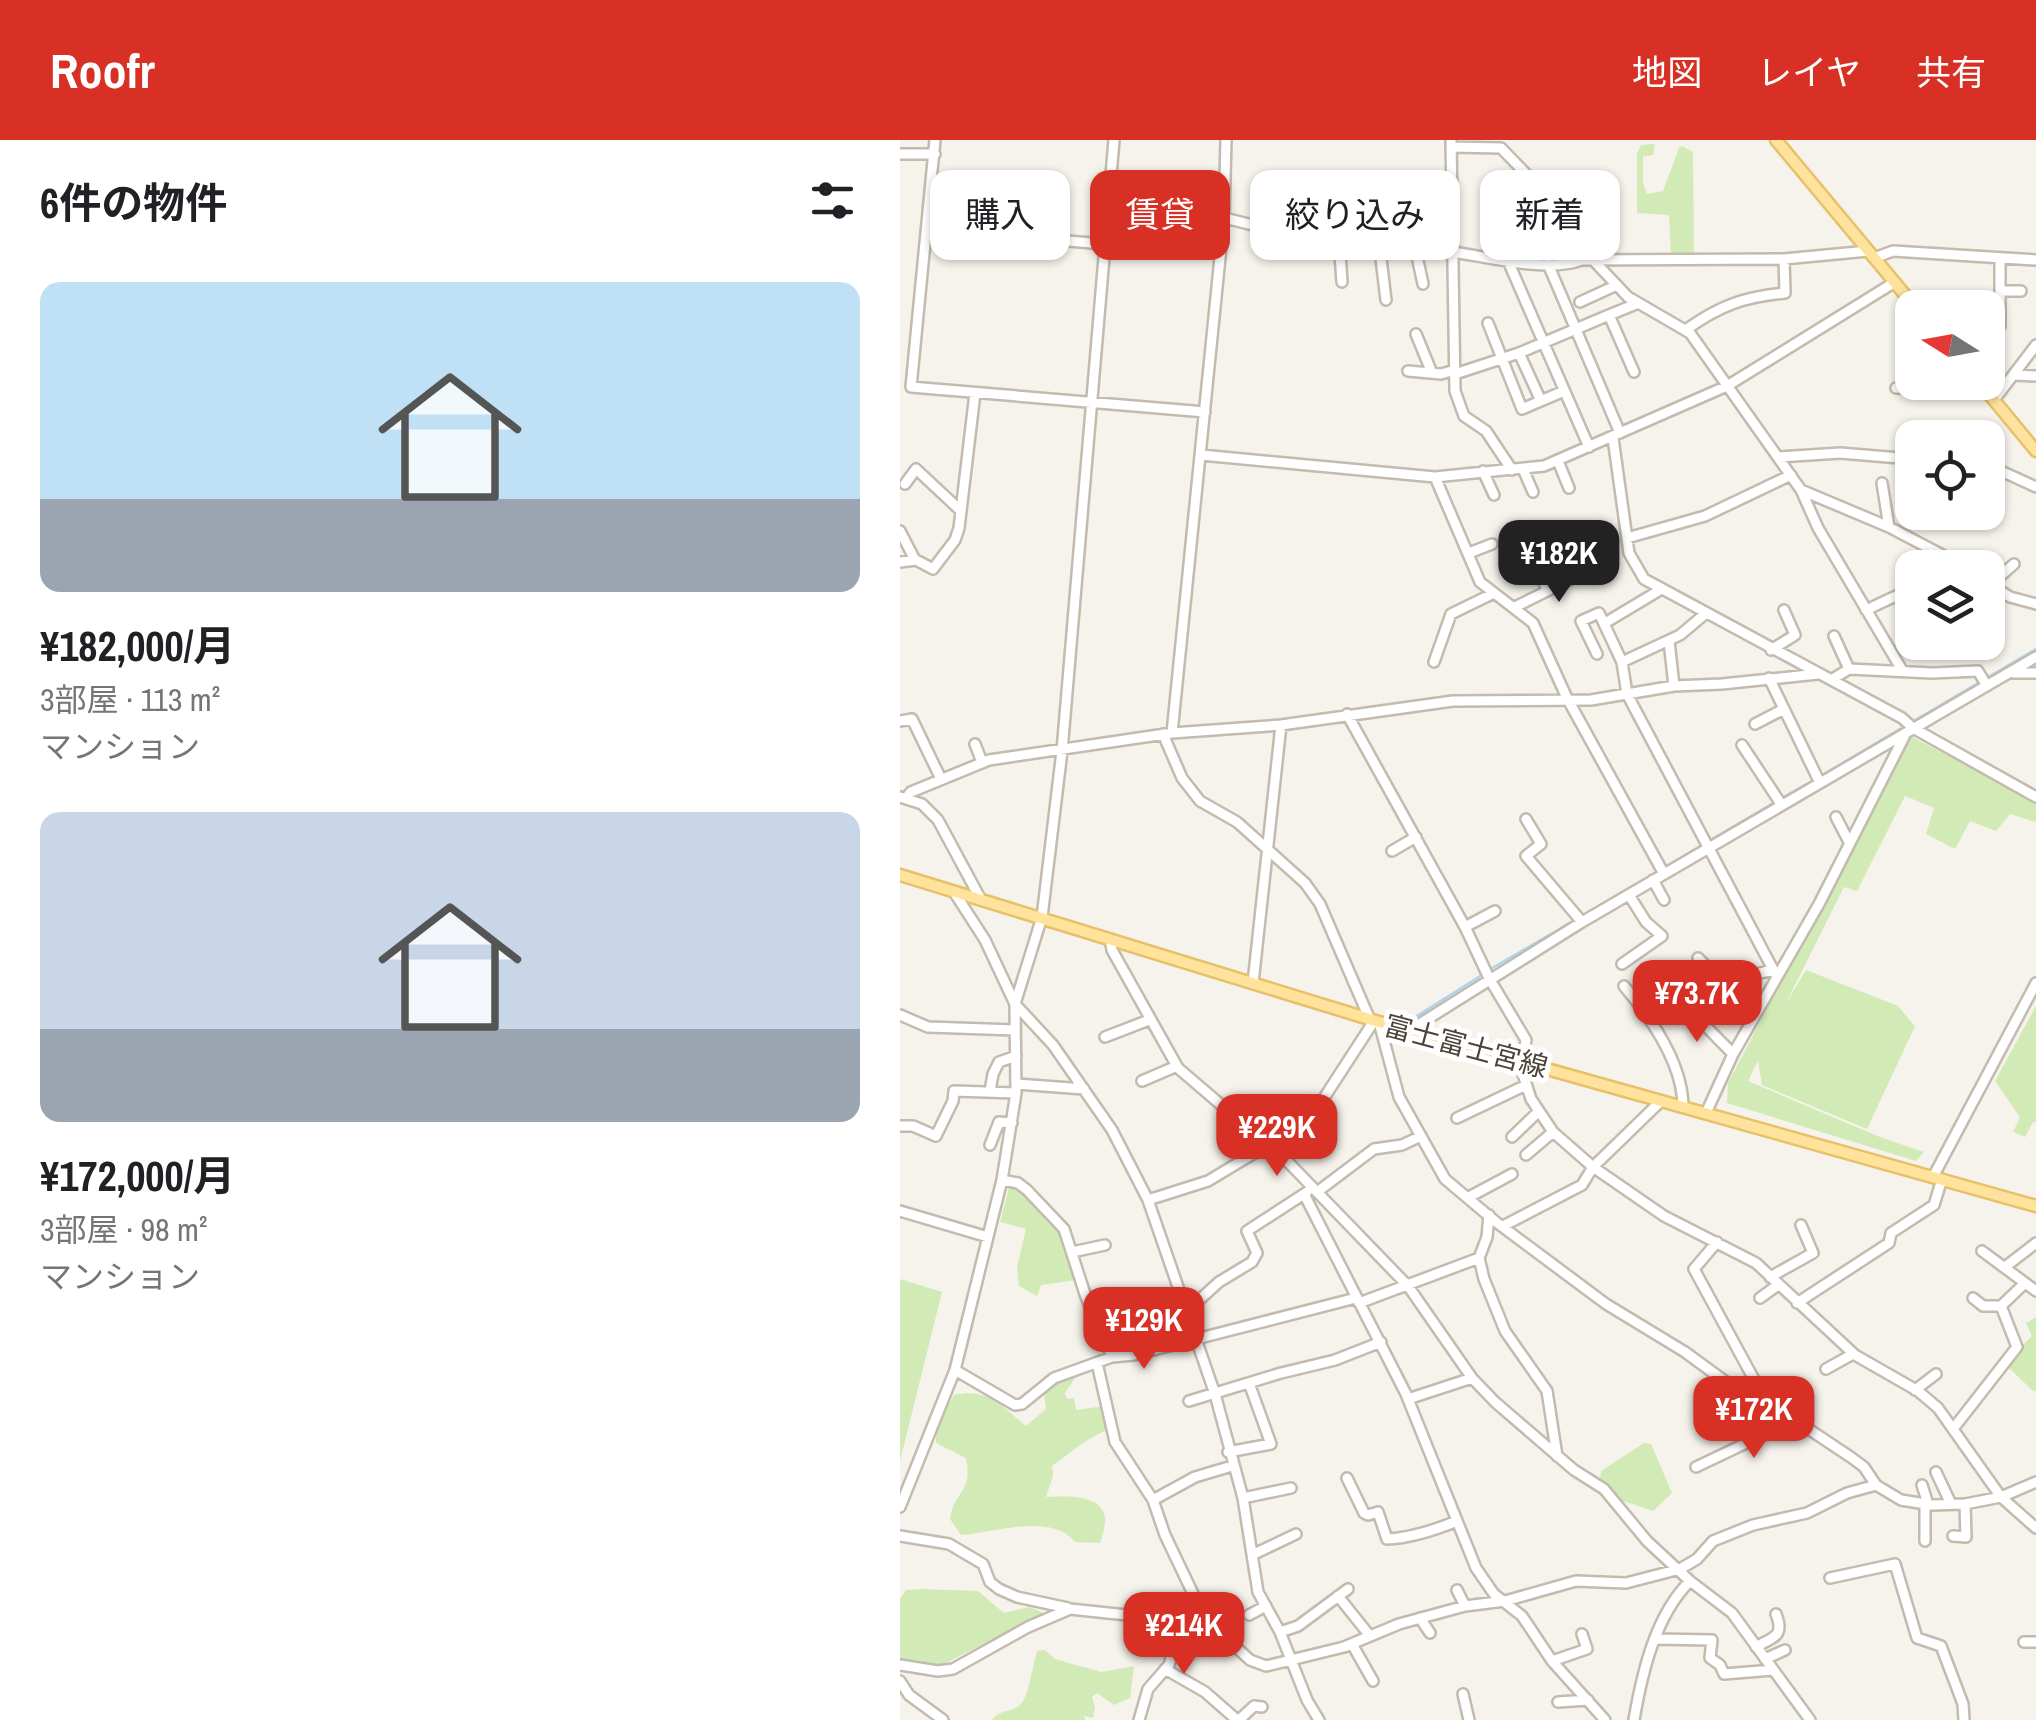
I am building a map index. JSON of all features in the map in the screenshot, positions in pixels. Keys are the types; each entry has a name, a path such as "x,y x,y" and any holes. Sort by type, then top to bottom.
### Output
{"main road":[{"path":"1776,140 1901,290"},
{"path":"1994,400 2036,451"},
{"name":"富士富士宮線","path":"900,875 1374,1021 2036,1206"}],"street":[{"path":"935,140 911,387 1205,412"},
{"path":"1111,170 1114,140"},
{"path":"1225,170 1226,140"},
{"path":"1451,170 1451,144 1501,148 1522,170"},
{"path":"900,154 935,154"},
{"path":"928,229 1090,243"},
{"path":"1620,260 1784,259 1893,251 2036,260"},
{"path":"2000,258 2000,290"},
{"path":"1687,330 1713,310 1750,296 1785,292 1784,259"},
{"path":"900,1507 905,1481 955,1370 1012,1124 1017,1088 1015,1004 1042,917 1062,751 1102,260"},
{"path":"1220,260 1168,734 1189,789 1200,801 1238,822 1270,850 1297,874 1320,904 1374,1021 1398,1098 1445,1179 1617,1312 1730,1385 1782,1403 1795,1420 1864,1467 1876,1485 1901,1500 1965,1504 2001,1497 2036,1482"},
{"path":"1341,260 1342,282"},
{"path":"1382,260 1386,300"},
{"path":"1418,260 1423,284"},
{"path":"1453,260 1455,390 1464,416 1486,431 1534,492"},
{"path":"1502,260 1548,264 1593,260 1636,304 1687,330 1801,490 1818,528 1902,670"},
{"path":"1508,261 1589,447"},
{"path":"1548,264 1616,436 1627,538 1635,567 1644,579 2036,797"},
{"path":"1201,455 1436,477 1558,462 1728,386 1895,282"},
{"path":"1580,302 1616,285"},
{"path":"2005,290 2021,291"},
{"path":"1408,371 1455,372 1501,360 1636,304"},
{"path":"1609,315 1634,372"},
{"path":"1488,323 1522,409 1564,391"},
{"path":"1416,334 1432,373"},
{"path":"2005,387 2036,345"},
{"path":"900,350 914,352"},
{"path":"1519,353 1541,400"},
{"path":"2015,375 2036,376"},
{"path":"900,562 916,560 934,569 955,540 975,392"},
{"path":"1778,457 1840,453 1895,458"},
{"path":"1558,462 1569,488"},
{"path":"905,484 913,467 961,511"},
{"path":"1482,472 1494,495"},
{"path":"2005,473 2036,487"},
{"path":"1627,538 1705,516 1791,475"},
{"path":"1436,477 1480,582 1533,623 1567,698 1663,871"},
{"path":"1882,483 1889,526"},
{"path":"1801,490 1889,526 1933,550"},
{"path":"900,532 916,560"},
{"path":"1469,553 1492,544"},
{"path":"1532,556 1547,590"},
{"path":"2005,571 2014,564"},
{"path":"1515,606 1587,572"},
{"path":"1605,622 1660,590"},
{"path":"1434,662 1451,614 1492,594"},
{"path":"2005,594 2036,604"},
{"path":"1866,610 1895,596"},
{"path":"1771,650 1796,635 1784,610"},
{"path":"1597,654 1581,621 1599,612 1622,662 1627,694 1775,974"},
{"path":"1622,662 1669,641 1706,614"},
{"path":"1834,636 1849,669"},
{"path":"1669,641 1674,686"},
{"path":"1410,1030 1487,974 1654,880 1706,845 1984,682 2011,673 2036,657"},
{"path":"1830,680 1849,669 1978,671 1984,682"},
{"path":"2011,673 2036,674"},
{"path":"903,798 941,778 1014,754 1062,751 1168,734 1281,726 1453,701 1591,700 1674,686 1818,674"},
{"path":"1769,678 1818,780"},
{"path":"1754,724 1782,710"},
{"path":"1347,714 1526,1040 1522,1061 1526,1084 1553,1132 1664,1216 1756,1263 1854,1354 1916,1390 1938,1408 2001,1497 2036,1528"},
{"path":"900,720 912,719 941,778"},
{"path":"1253,983 1281,726"},
{"path":"1706,1113 1775,974 1909,727"},
{"path":"975,744 982,762"},
{"path":"1742,745 1779,802"},
{"path":"903,798 922,804 938,820 980,898"},
{"path":"1836,816 1848,842"},
{"path":"1526,819 1541,844 1526,856 1579,920"},
{"path":"1392,851 1416,837"},
{"path":"1654,880 1664,900"},
{"path":"954,892 984,940 1015,1004 1053,1045 1112,1130 1148,1200 1215,1394 1254,1554 1254,1577 1319,1720"},
{"path":"1622,964 1662,936 1646,922 1628,895"},
{"path":"1465,927 1495,911"},
{"path":"1110,939 1112,950 1177,1066 1201,1091 1274,1146 1311,1192 1408,1286 1472,1378 1495,1402 1604,1489 1647,1541 1732,1613 1810,1720"},
{"path":"1698,958 1722,982"},
{"path":"1650,1017 1722,982 1775,974"},
{"path":"1797,1303 1889,1243 1891,1233 1934,1205 1938,1178 2036,983"},
{"path":"1624,986 1650,1017 1681,1084 1684,1107"},
{"path":"1688,1008 1733,1054"},
{"path":"900,1016 928,1027 1015,1030"},
{"path":"1105,1037 1150,1020"},
{"path":"1262,1119 1296,1142 1374,1021"},
{"path":"990,1091 999,1062 1016,1056"},
{"path":"1142,1080 1177,1066"},
{"path":"1457,1118 1526,1084"},
{"path":"900,1126 913,1126 936,1136 954,1091 1084,1089"},
{"path":"1503,1226 1582,1185 1593,1166 1660,1101"},
{"path":"1512,1137 1539,1111"},
{"path":"990,1145 999,1122 1012,1124"},
{"path":"1526,1155 1553,1132"},
{"path":"1148,1200 1208,1181 1287,1135"},
{"path":"1187,1312 1219,1282 1252,1262 1256,1253 1248,1231 1374,1149 1402,1145 1419,1136"},
{"path":"1469,1197 1512,1174"},
{"path":"1002,1180 1018,1182 1064,1229 1086,1298 1112,1357"},
{"path":"1311,1192 1357,1300 1408,1399 1484,1581 1522,1616 1552,1661 1605,1720"},
{"path":"900,1210 988,1238"},
{"path":"1489,1216 1479,1258 1506,1331 1547,1391 1558,1456"},
{"path":"1770,1277 1813,1253 1800,1225"},
{"path":"1717,1242 1694,1269 1762,1396"},
{"path":"2004,1267 2036,1243"},
{"path":"1072,1252 1105,1245"},
{"path":"1982,1250 2036,1290"},
{"path":"955,1370 1015,1405 1022,1404 1054,1378 1112,1357 1134,1355 1357,1300 1408,1286 1479,1258"},
{"path":"1972,1298 1983,1306 2001,1306 2025,1283"},
{"path":"1760,1298 1778,1285"},
{"path":"1953,1429 2017,1347 2001,1306"},
{"path":"1189,1401 1335,1360 1381,1342"},
{"path":"1826,1370 1854,1354"},
{"path":"1097,1364 1119,1452 1153,1500 1196,1600 1194,1616"},
{"path":"1916,1390 1936,1374"},
{"path":"1408,1399 1472,1378"},
{"path":"1228,1452 1271,1444 1249,1383"},
{"path":"1696,1468 1795,1420"},
{"path":"1153,1500 1194,1478 1232,1466"},
{"path":"1936,1472 1952,1504"},
{"path":"1347,1478 1364,1513 1378,1512 1388,1539 1425,1530 1432,1532 1457,1521"},
{"path":"900,1536 950,1544 983,1564 990,1582 1017,1597 1070,1609 1194,1616 1212,1626 1250,1660 1266,1666 1352,1644 1420,1618 1466,1606 1505,1601 1576,1581 1626,1583 1680,1569 1697,1559 1714,1541 1753,1525 1808,1512 1847,1493 1876,1485"},
{"path":"1922,1485 1926,1503 1924,1541"},
{"path":"1242,1498 1291,1488"},
{"path":"1953,1536 1966,1537 1965,1504"},
{"path":"1254,1554 1296,1534"},
{"path":"1830,1578 1895,1564 1917,1638 1941,1646 1963,1704 1964,1720"},
{"path":"1634,1720 1655,1639 1676,1595 1690,1581"},
{"path":"1280,1632 1298,1626 1348,1589"},
{"path":"1457,1590 1466,1606"},
{"path":"1338,1596 1370,1636"},
{"path":"1249,1615 1266,1606"},
{"path":"900,1665 938,1671 954,1668 1070,1609"},
{"path":"1756,1648 1779,1632 1776,1614"},
{"path":"1140,1720 1148,1689 1165,1669 1182,1618"},
{"path":"1420,1618 1430,1633"},
{"path":"1552,1661 1587,1648 1582,1634"},
{"path":"1655,1639 1712,1640 1710,1658 1724,1674 1774,1670"},
{"path":"2024,1642 2036,1642"},
{"path":"1352,1644 1373,1682"},
{"path":"1765,1659 1784,1650"},
{"path":"1165,1669 1205,1692 1238,1720 1254,1706 1262,1707"},
{"path":"900,1681 909,1695 943,1720"},
{"path":"1463,1694 1469,1720"},
{"path":"1558,1702 1588,1700"}],"green space":[{"path":"1655,144 1653,155 1643,156 1647,194 1663,191 1679,148 1693,152 1694,255 1671,255 1669,215 1637,213 1637,154 1641,145"},
{"path":"1910,736 2036,801 2036,822 2010,814 1996,831 1970,821 1955,849 1926,834 1934,808 1905,796 1857,891 1844,887 1785,1005 1806,970 1898,1006 1915,1026 1867,1129 1762,1085 1758,1061 1748,1081 1924,1152 1916,1161 1727,1103 1728,1083"},
{"path":"2036,1006 2036,1122 2025,1137 2013,1132 2020,1117 1995,1081"},
{"path":"1010,1184 1059,1228 1077,1280 1041,1285 1037,1296 1019,1286 1017,1267 1026,1229 1000,1222"},
{"path":"900,1279 942,1292 900,1461"},
{"path":"2036,1317 2034,1392 2004,1363 2032,1336 2026,1323"},
{"path":"1075,1378 1065,1393 1067,1399 1074,1398 1076,1410 1104,1406 1108,1429 1052,1466 1046,1497 1080,1498 1096,1504 1105,1518 1100,1543 1075,1542 1065,1533 1037,1526 961,1535 950,1519 967,1479 966,1458 936,1443 936,1427 954,1395 985,1396 1026,1426 1046,1409 1044,1393 1056,1382"},
{"path":"1644,1443 1651,1444 1672,1493 1653,1511 1620,1500 1614,1502 1600,1481 1601,1471"},
{"path":"906,1590 978,1591 1004,1613 1029,1607 1044,1613 942,1665 900,1658 900,1599"},
{"path":"1045,1650 1055,1659 1101,1672 1134,1666 1130,1698 1114,1705 1097,1693 1092,1697 1093,1718 1084,1716 1085,1720 992,1720 1023,1701 1037,1651"}],"waterway":[{"path":"1912,722 2036,649"},
{"path":"1821,776 1905,726"},
{"path":"1782,798 1814,780"},
{"path":"1709,841 1775,802"},
{"path":"1666,867 1702,845"},
{"path":"1489,970 1659,871"},
{"path":"1412,1019 1482,975"}]}
